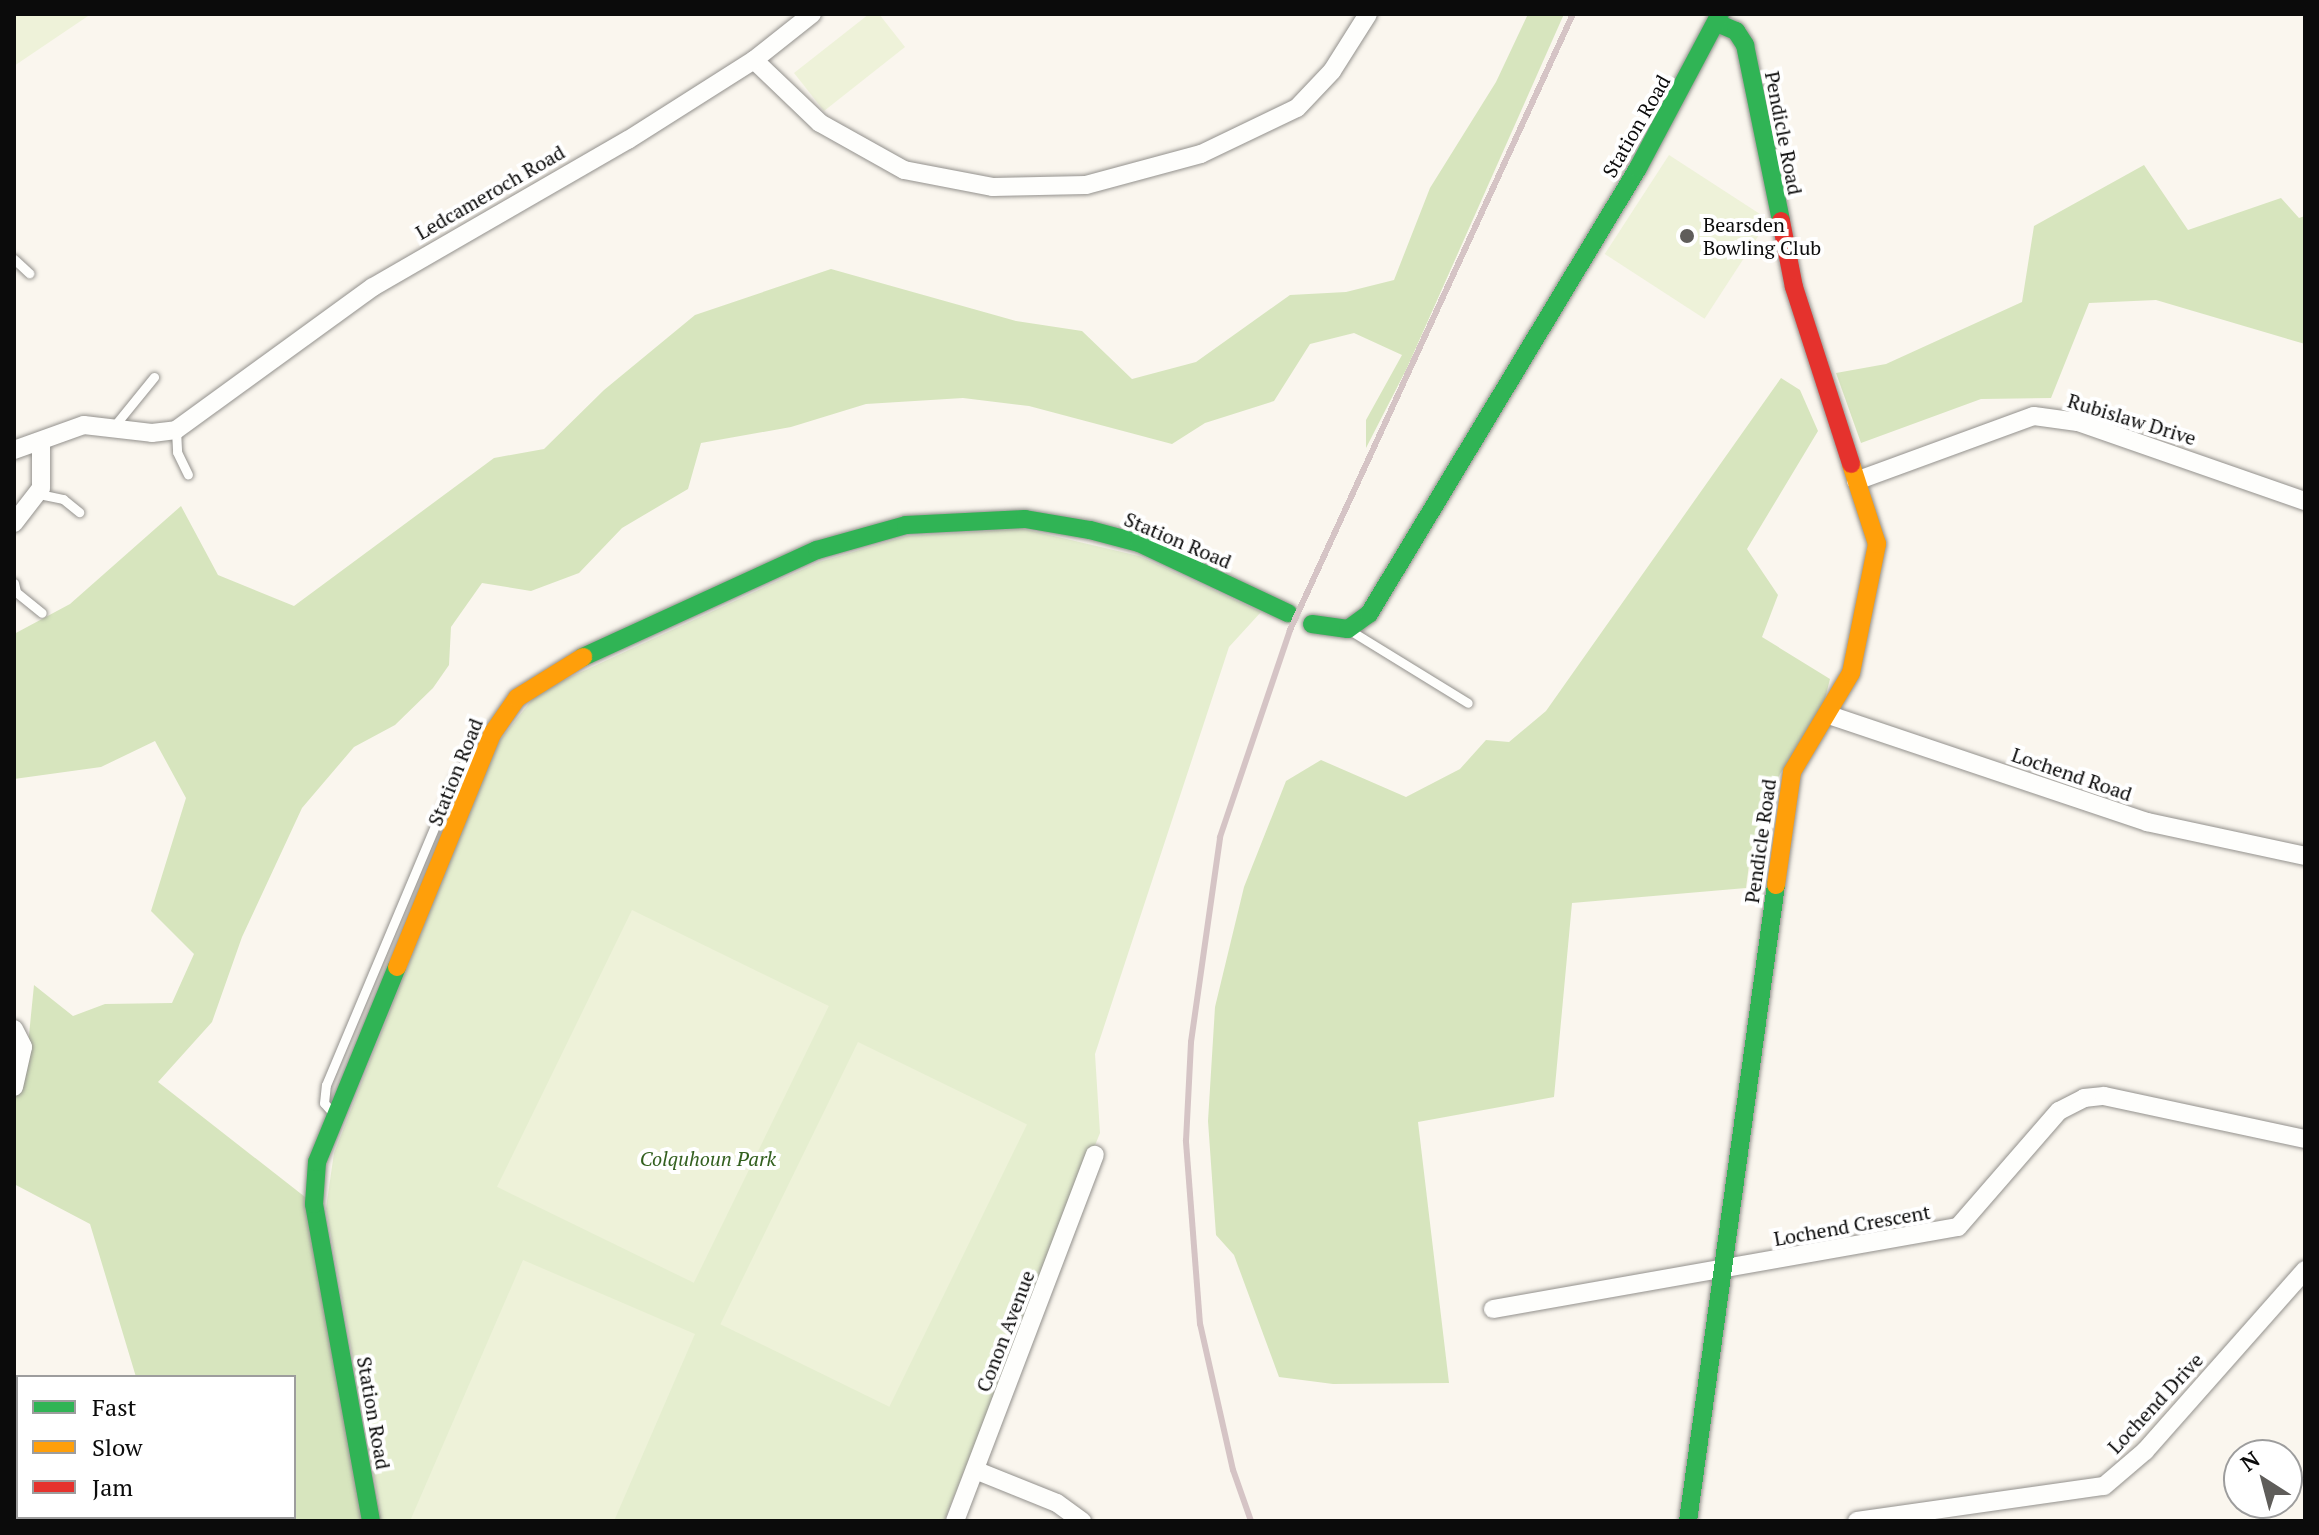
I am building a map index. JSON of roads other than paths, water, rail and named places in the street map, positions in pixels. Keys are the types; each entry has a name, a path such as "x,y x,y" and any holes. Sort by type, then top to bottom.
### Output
{"street":[{"name":"Ledcameroch Road","path":"176,430 197,418 383,280 628,140 754,60 812,14"},
{"path":"754,60 820,123 873,157 949,181 1046,188 1143,173 1268,125 1315,91 1368,14"},
{"name":"Pendicle Road","path":"1688,1521 1792,772 1829,715 1851,673 1876,571 1877,544 1794,287 1745,45 1736,31 1718,18"},
{"name":"Station Road","path":"1348,629 1378,600 1638,168 1718,18"},
{"name":"Rubislaw Drive","path":"1856,481 2034,416 2078,422 2305,501"},
{"path":"14,450 84,425 115,425 152,433 176,430"},
{"path":"14,523 39,494 41,442"},
{"name":"Station Road","path":"371,1521 314,1204 317,1162 501,718 517,698 564,666 817,550 906,525 1025,519 1090,530 1139,543 1288,613"},
{"path":"1312,624 1348,629"},
{"name":"Lochend Road","path":"1829,715 2147,822 2305,856"},
{"path":"14,1029 23,1047 14,1087"},
{"name":"Lochend Crescent","path":"1493,1309 1958,1227 2059,1111 2084,1098 2104,1096 2305,1139"},
{"name":"Conon Avenue","path":"955,1521 1095,1155"},
{"name":"Lochend Drive","path":"1857,1521 2104,1486 2145,1451 2305,1270"},
{"path":"975,1470 1057,1503 1082,1521"}],"lane":[{"path":"14,259 29,273"},
{"path":"115,425 154,377"},
{"path":"176,430 177,452 188,475"},
{"path":"39,494 63,499 79,512"},
{"path":"14,583 16,592 42,613"},
{"path":"1348,629 1468,703"}],"railway":[{"path":"1251,1521 1233,1470 1200,1324 1186,1141 1191,1042 1220,837 1290,630 1573,14"}],"place":[{"name":"Bearsden Bowling Club","path":"1687,236"}],"park label":[{"name":"Colquhoun Park","path":"708,1158"}]}
